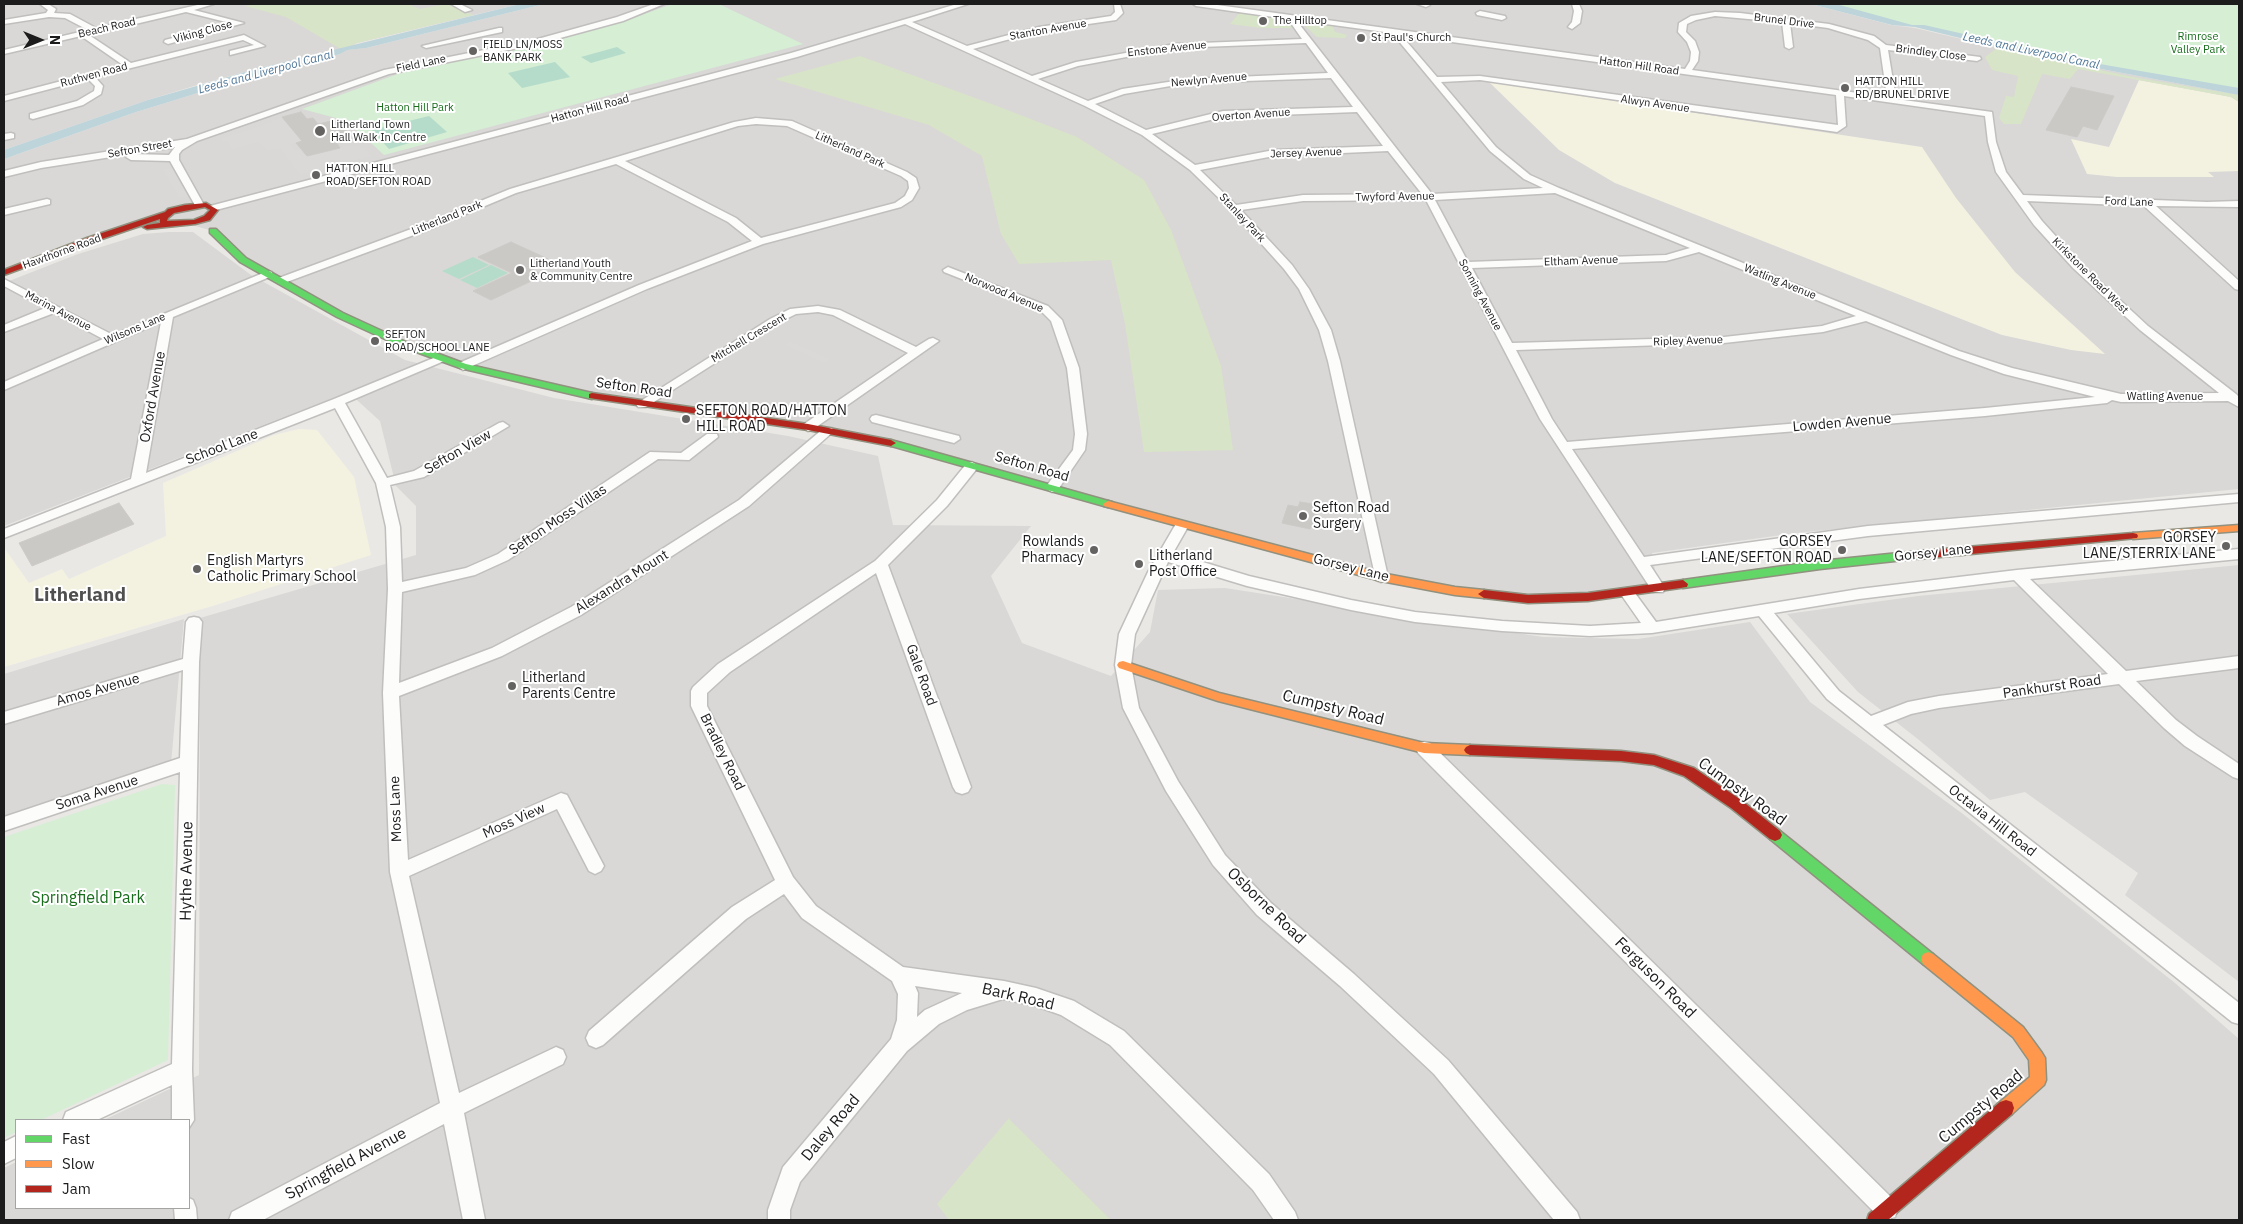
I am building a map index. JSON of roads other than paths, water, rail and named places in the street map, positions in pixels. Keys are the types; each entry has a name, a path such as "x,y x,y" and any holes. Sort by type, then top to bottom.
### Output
{"main road":[{"path":"199,205 212,212"},
{"name":"Hawthorne Road","path":"4,274 90,240 166,219 178,209 199,205"},
{"path":"188,224 212,212"},
{"path":"166,219 213,231 212,212"},
{"name":"Sefton Road","path":"213,231 243,260 340,315 440,359 590,396 808,427 893,443 1080,496"},
{"name":"Gorsey Lane","path":"1080,496 1380,577 1454,591 1528,599 1628,592 1820,565 1962,550 2239,528"},
{"name":"Cumpsty Road","path":"1124,665 1218,697 1424,748 1621,756 1654,760 1689,772 1736,804 2018,1032 2037,1058 2038,1080 1881,1214"}],"street":[{"path":"43,4 52,9 49,16"},
{"name":"Beach Road","path":"4,52 210,4"},
{"path":"455,4 468,10"},
{"name":"Field Lane","path":"188,142 387,72 451,57 535,42 620,19 660,4"},
{"path":"930,4 943,10"},
{"name":"Hatton Hill Road","path":"212,212 794,55 964,4"},
{"name":"Stanton Avenue","path":"966,49 1040,29 1113,18 1119,13 1117,4"},
{"name":"Hatton Hill Road","path":"1196,4 1286,14 1394,31 1989,114"},
{"path":"1480,13 1498,16 1494,4"},
{"path":"1572,27 1576,22 1578,11 1576,4"},
{"name":"Viking Close","path":"158,40 170,44 242,23 185,10"},
{"name":"Brunel Drive","path":"1687,72 1694,61 1695,52 1691,42 1682,32 1683,23 1712,12 1829,26 1853,31 1871,38 1884,47"},
{"name":"Sonning Avenue","path":"1286,14 1429,197 1508,347 1563,446 1658,588"},
{"path":"4,22 49,16 67,16 95,31"},
{"path":"1786,21 1789,47"},
{"name":"Stanley Park","path":"906,22 1088,104 1144,133 1193,168 1234,208 1288,267 1304,289 1324,330 1344,402 1380,577"},
{"path":"426,46 498,30"},
{"name":"Watling Avenue","path":"1394,31 1493,149 1527,177 1556,190 1955,353 2008,370 2090,392 2121,398 2235,400"},
{"path":"84,34 129,66"},
{"name":"Ruthven Road","path":"4,98 244,37 261,46 234,53"},
{"name":"Enstone Avenue","path":"1029,79 1076,64 1156,48 1307,41"},
{"path":"440,44 451,57"},
{"path":"1884,47 1892,100"},
{"name":"Brindley Close","path":"1884,47 1977,59"},
{"name":"Newlyn Avenue","path":"1088,104 1131,90 1188,81 1333,75"},
{"path":"33,116 80,103 98,92 99,86 89,76"},
{"name":"Alwyn Avenue","path":"1435,80 1480,78 1837,130 1842,126 1840,93"},
{"name":"Overton Avenue","path":"1144,133 1223,114 1359,109"},
{"name":"Kirkstone Road West","path":"1989,114 1992,142 2001,172 2038,224 2077,266 2144,328 2235,400"},
{"name":"Litherland Park","path":"280,281 426,227 513,190 682,142 737,124 777,121 789,123 904,174 913,180 914,188 909,198 898,205 759,242 643,288 463,366"},
{"path":"188,142 179,148 174,158 199,205"},
{"name":"Sefton Street","path":"4,174 41,165 188,142"},
{"name":"Jersey Avenue","path":"1193,168 1274,153 1390,148"},
{"name":"Sefton Street","path":"92,157 174,158"},
{"path":"615,160 732,220 759,242"},
{"name":"Twyford Avenue","path":"1234,208 1303,198 1429,197 1556,190"},
{"name":"Ford Lane","path":"2020,198 2147,203 2239,204"},
{"path":"4,212 46,202"},
{"path":"2147,203 2239,288"},
{"name":"Eltham Avenue","path":"1464,265 1666,258 1684,254 1698,248"},
{"name":"Norwood Avenue","path":"948,270 1044,308 1056,320 1073,368 1081,434 1079,450 1052,488"},
{"name":"Wilsons Lane","path":"4,386 168,314 208,300 268,274"},
{"name":"Marina Avenue","path":"4,282 112,339"},
{"path":"4,330 53,309"},
{"name":"Mitchell Crescent","path":"642,404 774,321 794,311 818,309 836,312 916,352"},
{"name":"Oxford Avenue","path":"138,480 168,314"},
{"name":"Ripley Avenue","path":"1508,347 1724,340 1823,329 1866,317"},
{"path":"808,427 933,341"},
{"name":"School Lane","path":"4,534 338,402 440,359"},
{"name":"Lowden Avenue","path":"1563,446 1985,412 2121,398"},
{"name":"Moss Lane","path":"338,402 383,482 393,527 395,589 392,693 399,872 452,1108 474,1220"},
{"path":"876,419 954,439"},
{"name":"Sefton View","path":"383,482 419,474 503,426"},
{"path":"893,443 907,427"},
{"name":"Alexandra Mount","path":"392,693 497,652 576,611 647,567 744,502 828,431"},
{"name":"Sefton Moss Villas","path":"395,589 470,572 503,556 655,455 684,457 712,437"},
{"name":"Bradley Road","path":"786,883 699,706 699,691 724,668 880,564 942,503 972,466"},
{"path":"1640,562 1868,531 2239,498"},
{"name":"Osborne Road","path":"1182,525 1127,634 1124,665 1131,708 1172,786 1219,860 1264,909 1347,980 1441,1067 1568,1220"},
{"path":"1165,556 1247,581 1351,605 1415,617 1502,626 1590,631 1652,628 1859,594 2017,575 2239,554"},
{"name":"Gale Road","path":"880,564 962,787"},
{"path":"2017,575 2170,724 2191,741 2239,772"},
{"path":"1628,592 1652,628"},
{"name":"Octavia Hill Road","path":"1763,610 1833,695 2239,1015"},
{"name":"Hythe Avenue","path":"184,1119 182,1070 191,662 194,622"},
{"name":"Amos Avenue","path":"4,718 191,662"},
{"name":"Pankhurst Road","path":"1869,724 1908,708 2239,662"},
{"name":"Ferguson Road","path":"1424,748 1881,1214"},
{"name":"Soma Avenue","path":"4,824 190,762"},
{"name":"Moss View","path":"399,872 561,800 595,866"},
{"path":"596,1038 739,914 786,883"},
{"name":"Bark Road","path":"786,883 809,912 899,975 1004,990 1036,998 1067,1008 1117,1038 1261,1182 1287,1220"},
{"name":"Daley Road","path":"899,975 908,993 907,1020 900,1044"},
{"name":"Daley Road","path":"779,1220 779,1210 791,1175 900,1044 932,1017 963,1002 1004,990"},
{"path":"452,1108 556,1057"},
{"path":"76,1119 182,1070"},
{"name":"Springfield Avenue","path":"240,1220 452,1108"}],"water":[{"name":"Leeds and Liverpool Canal","path":"520,4 544,4 366,48 347,50 340,54 289,67 288,70 276,70 230,83 133,113 4,159 4,150 148,100 252,70"},
{"name":"Leeds and Liverpool Canal","path":"1811,4 1836,4 1912,25 1924,25 2088,62 2239,88 2239,95 2038,57 1915,27 1892,25"}],"place":[{"name":"The Hilltop","path":"1263,21"},
{"name":"St Paul's Church","path":"1361,38"},
{"name":"FIELD LN/MOSS BANK PARK","path":"473,51"},
{"name":"HATTON HILL RD/BRUNEL DRIVE","path":"1845,88"},
{"name":"Litherland Town Hall Walk In Centre","path":"320,131"},
{"name":"HATTON HILL ROAD/SEFTON ROAD","path":"316,175"},
{"name":"Litherland Youth & Community Centre","path":"520,270"},
{"name":"SEFTON ROAD/SCHOOL LANE","path":"375,341"},
{"name":"SEFTON ROAD/HATTON HILL ROAD","path":"686,419"},
{"name":"Sefton Road Surgery","path":"1303,516"},
{"name":"GORSEY LANE/STERRIX LANE","path":"2226,546"},
{"name":"Rowlands Pharmacy","path":"1094,550"},
{"name":"GORSEY LANE/SEFTON ROAD","path":"1842,550"},
{"name":"Litherland Post Office","path":"1139,564"},
{"name":"English Martyrs Catholic Primary School","path":"197,569"},
{"name":"Litherland Parents Centre","path":"512,686"}],"district":[{"name":"Litherland","path":"80,596"}],"park label":[{"name":"Rimrose Valley Park","path":"2198,43"},
{"name":"Hatton Hill Park","path":"415,108"},
{"name":"Springfield Park","path":"88,898"}]}
